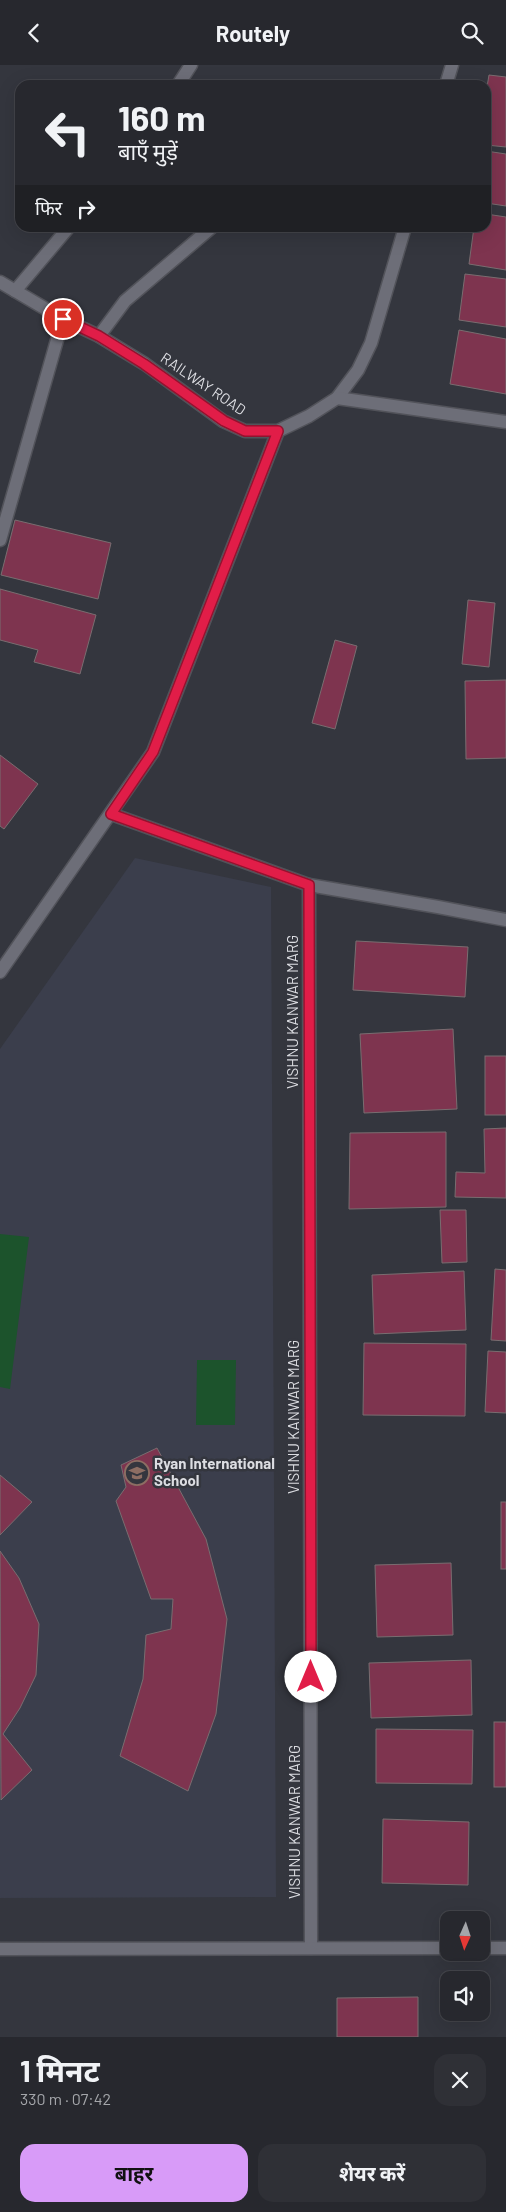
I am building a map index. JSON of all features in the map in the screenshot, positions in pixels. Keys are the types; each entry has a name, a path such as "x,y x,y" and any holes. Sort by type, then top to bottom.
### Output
{"street":[{"path":"181,80 191,65"},
{"path":"448,80 452,65"},
{"path":"15,291 65,232"},
{"path":"99,336 126,301 206,232"},
{"name":"RAILWAY ROAD","path":"0,282 63,319 99,336 144,364 224,421 245,431 278,431 308,416 337,398 358,370 371,343 404,232"},
{"path":"0,539 63,319"},
{"path":"337,398 506,422"},
{"path":"0,972 153,752 278,431"},
{"path":"111,814 309,885 438,907 506,921"},
{"name":"VISHNU KANWAR MARG","path":"309,885 311,1949"},
{"path":"0,1949 440,1948"},
{"path":"490,1948 506,1948"}],"shaded area":[{"name":"Ryan International School","path":"135,858 271,887 276,1897 0,1898 0,1049"}],"green space":[{"path":"0,1234 29,1237 10,1389 0,1387"},
{"path":"197,1360 236,1360 235,1425 196,1425"}],"building":[{"path":"489,75 506,77 506,147 491,146 491,80 488,80"},
{"path":"491,152 506,154 506,206 491,204"},
{"path":"491,215 506,217 506,270 469,264 473,232 491,232"},
{"path":"465,274 506,279 506,327 459,320"},
{"path":"459,330 506,339 506,394 450,384"},
{"path":"15,520 111,543 98,599 1,575"},
{"path":"0,589 96,615 80,674 34,662 38,650 0,640"},
{"path":"468,600 495,603 489,667 462,664"},
{"path":"335,640 357,646 335,729 312,723"},
{"path":"506,680 506,758 466,759 465,681"},
{"path":"0,755 38,784 4,829 0,826"},
{"path":"356,941 468,947 465,997 353,990"},
{"path":"453,1029 457,1109 364,1113 360,1034"},
{"path":"485,1056 506,1056 506,1115 485,1115"},
{"path":"506,1128 506,1198 455,1197 456,1172 485,1173 484,1129"},
{"path":"446,1132 446,1207 349,1209 350,1133"},
{"path":"440,1210 466,1210 467,1262 442,1263"},
{"path":"495,1269 506,1270 506,1341 491,1340"},
{"path":"464,1271 466,1330 374,1334 372,1275"},
{"path":"364,1343 466,1344 465,1416 363,1415"},
{"path":"488,1351 506,1352 506,1413 485,1412"},
{"path":"157,1448 206,1539 227,1619 216,1714 188,1791 120,1756 143,1679 146,1635 171,1629 173,1599 151,1599 116,1501 126,1487 121,1465"},
{"path":"0,1475 32,1502 0,1535"},
{"path":"501,1502 506,1502 506,1569 501,1569"},
{"path":"0,1551 19,1578 39,1624 36,1675 20,1708 3,1734 32,1770 1,1800"},
{"path":"451,1563 453,1635 377,1637 375,1565"},
{"path":"471,1660 472,1715 371,1718 369,1663"},
{"path":"494,1722 506,1722 506,1787 494,1787"},
{"path":"376,1729 473,1730 472,1784 376,1783"},
{"path":"383,1819 469,1822 468,1885 382,1883"},
{"path":"418,1997 418,2037 337,2037 337,1998"}],"place":[{"name":"Ryan International School","path":"137,1473"}],"route":[{"path":"63,319 99,336 144,364 224,421 245,431 278,431 153,752 111,814 309,885 311,1677"}]}
